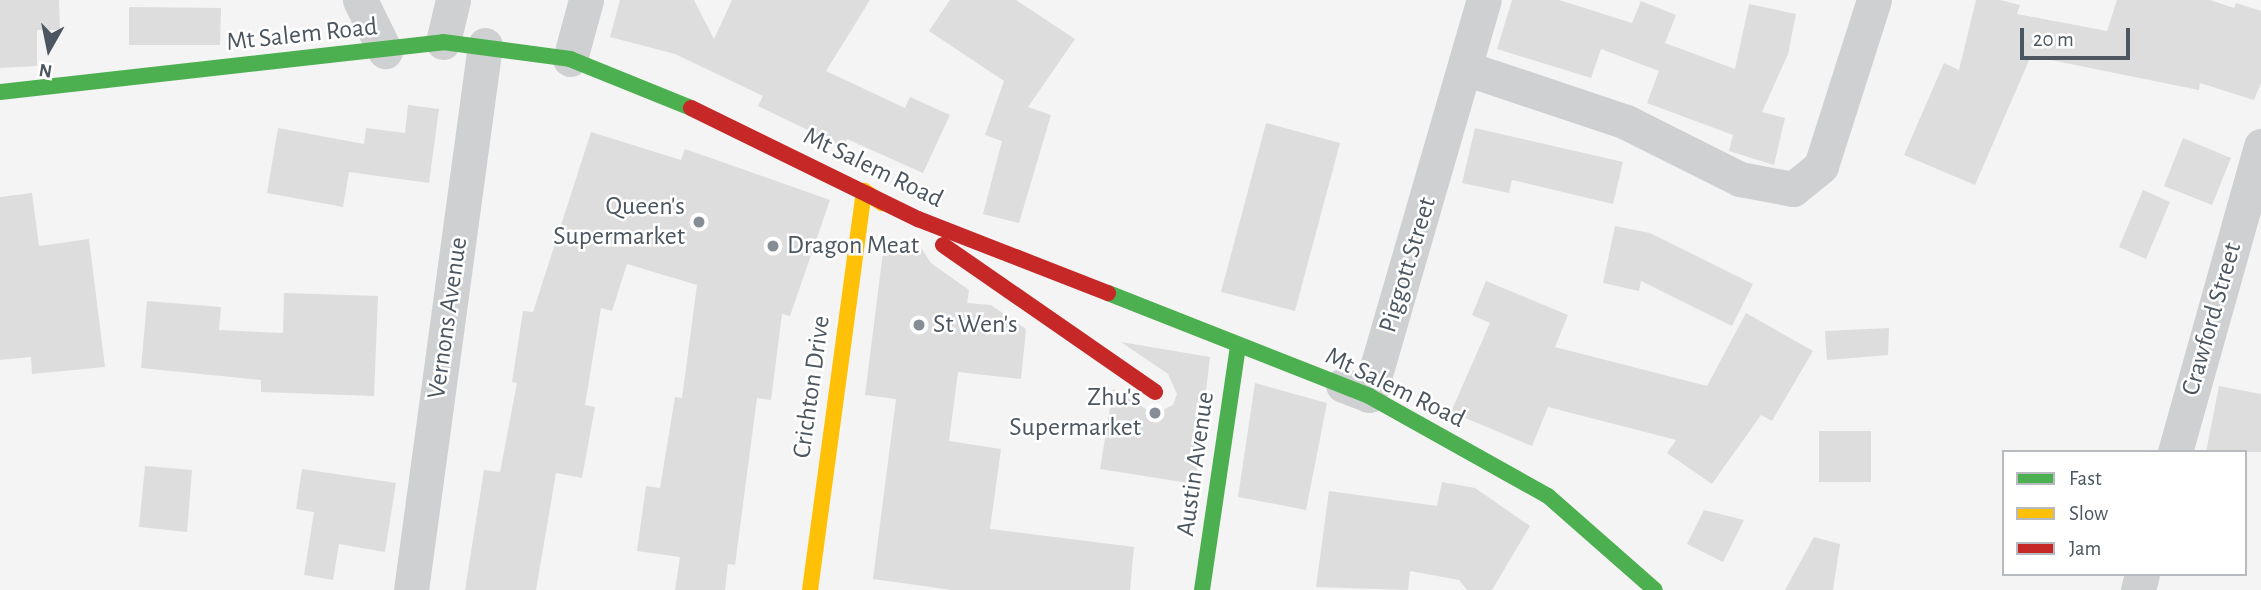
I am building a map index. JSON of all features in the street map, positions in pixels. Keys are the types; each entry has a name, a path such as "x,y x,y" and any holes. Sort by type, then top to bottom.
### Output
{"street":[{"path":"360,0 385,51"},
{"path":"443,42 453,0"},
{"path":"570,59 586,0"},
{"name":"Piggott Street","path":"1238,345 1369,395 1468,69 1483,0"},
{"path":"1468,69 1626,122 1740,179 1793,189 1821,166 1874,0"},
{"name":"Mt Salem Road","path":"0,92 385,51 443,42 485,45 570,59 680,103 918,219 1369,396 1548,496 1655,590"},
{"name":"Vernons Avenue","path":"411,590 485,45"},
{"name":"Crawford Street","path":"2176,450 2261,146"},
{"path":"864,191 1155,392"},
{"name":"Crichton Drive","path":"810,590 864,191"},
{"name":"Austin Avenue","path":"1202,590 1238,345"}],"building":[{"path":"0,0 59,0 60,30 37,30 37,66 0,68"},
{"path":"620,0 694,0 714,39 732,0 870,0 826,71 905,108 910,97 950,115 923,173 847,139 843,147 758,106 763,96 675,54 610,37"},
{"path":"950,0 1016,0 1075,39 1028,107 1051,115 1019,223 983,214 1002,141 985,135 1004,81 929,31"},
{"path":"1512,0 1559,0 1632,23 1641,1 1676,15 1665,43 1735,69 1749,4 1796,14 1788,54 1762,112 1785,118 1774,165 1729,151 1733,135 1647,103 1659,71 1601,49 1591,78 1497,49"},
{"path":"1976,0 2000,0 2020,5 2017,14 2107,31 2117,0 2210,0 2234,8 2236,3 2261,11 2261,83 2254,100 2200,83 2199,90 2031,56 1975,185 1904,155 1944,63 1959,70"},
{"path":"129,7 221,8 220,45 129,45"},
{"path":"408,105 439,109 429,183 349,172 343,207 267,193 278,128 364,144 366,128 405,133"},
{"path":"1266,123 1340,143 1295,311 1221,292"},
{"path":"1475,128 1623,162 1613,204 1512,180 1509,193 1462,183"},
{"path":"591,132 681,160 685,149 830,200 790,316 782,314 771,400 757,398 735,565 728,564 725,590 675,590 680,557 637,551 646,486 660,488 675,397 682,398 697,285 627,264 612,311 601,308 585,405 595,407 582,478 556,473 536,590 465,590 484,470 500,472 517,383 512,382 523,311 533,312"},
{"path":"2183,138 2231,158 2212,205 2164,186"},
{"path":"2143,190 2170,202 2146,259 2119,247"},
{"path":"32,193 39,246 89,239 105,367 32,374 31,357 0,360 0,197"},
{"path":"1615,226 1650,233 1753,284 1732,326 1641,281 1639,291 1603,283"},
{"path":"884,244 922,249 931,263 969,290 967,303 991,305 1026,329 1021,379 958,372 949,441 1001,449 990,529 1134,547 1130,590 952,590 873,579 896,399 865,395"},
{"path":"1486,281 1568,315 1555,347 1707,386 1746,313 1813,351 1772,421 1761,415 1712,484 1667,453 1676,440 1548,407 1532,446 1451,412 1490,323 1472,315"},
{"path":"284,293 378,296 374,396 261,392 261,380 141,368 147,301 221,307 219,330 283,333"},
{"path":"1889,328 1888,355 1827,360 1825,331"},
{"name":"Zhu's Supermarket","path":"1121,342 1210,357 1195,484 1100,469 1113,389 1154,414 1173,405 1177,394 1168,374"},
{"path":"1255,383 1327,403 1306,510 1238,497"},
{"path":"2219,386 2261,394 2261,452 2206,450"},
{"path":"1819,431 1871,431 1871,482 1819,482"},
{"path":"145,466 192,470 187,532 139,527"},
{"path":"302,469 396,483 385,552 339,544 333,580 304,575 314,512 296,509"},
{"path":"1442,482 1475,488 1530,526 1492,590 1467,590 1459,580 1410,571 1408,590 1316,587 1329,491 1437,506"},
{"path":"1704,510 1744,520 1723,562 1687,544"},
{"path":"1814,537 1840,544 1833,590 1785,590"}],"traffic: fast":[{"path":"0,92 443,42 570,59 691,108"},
{"path":"1108,293 1369,396 1548,496 1655,590"},
{"path":"1202,590 1238,345"}],"traffic: slow":[{"path":"810,590 864,191 882,203"}],"traffic: jam":[{"path":"691,108 918,219 1108,293"},
{"path":"943,245 1155,392"}],"place":[{"name":"Queen's Supermarket","path":"699,222"},
{"name":"Dragon Meat","path":"773,246"},
{"name":"St Wen's","path":"919,325"},
{"name":"Zhu's Supermarket","path":"1155,413"}]}
